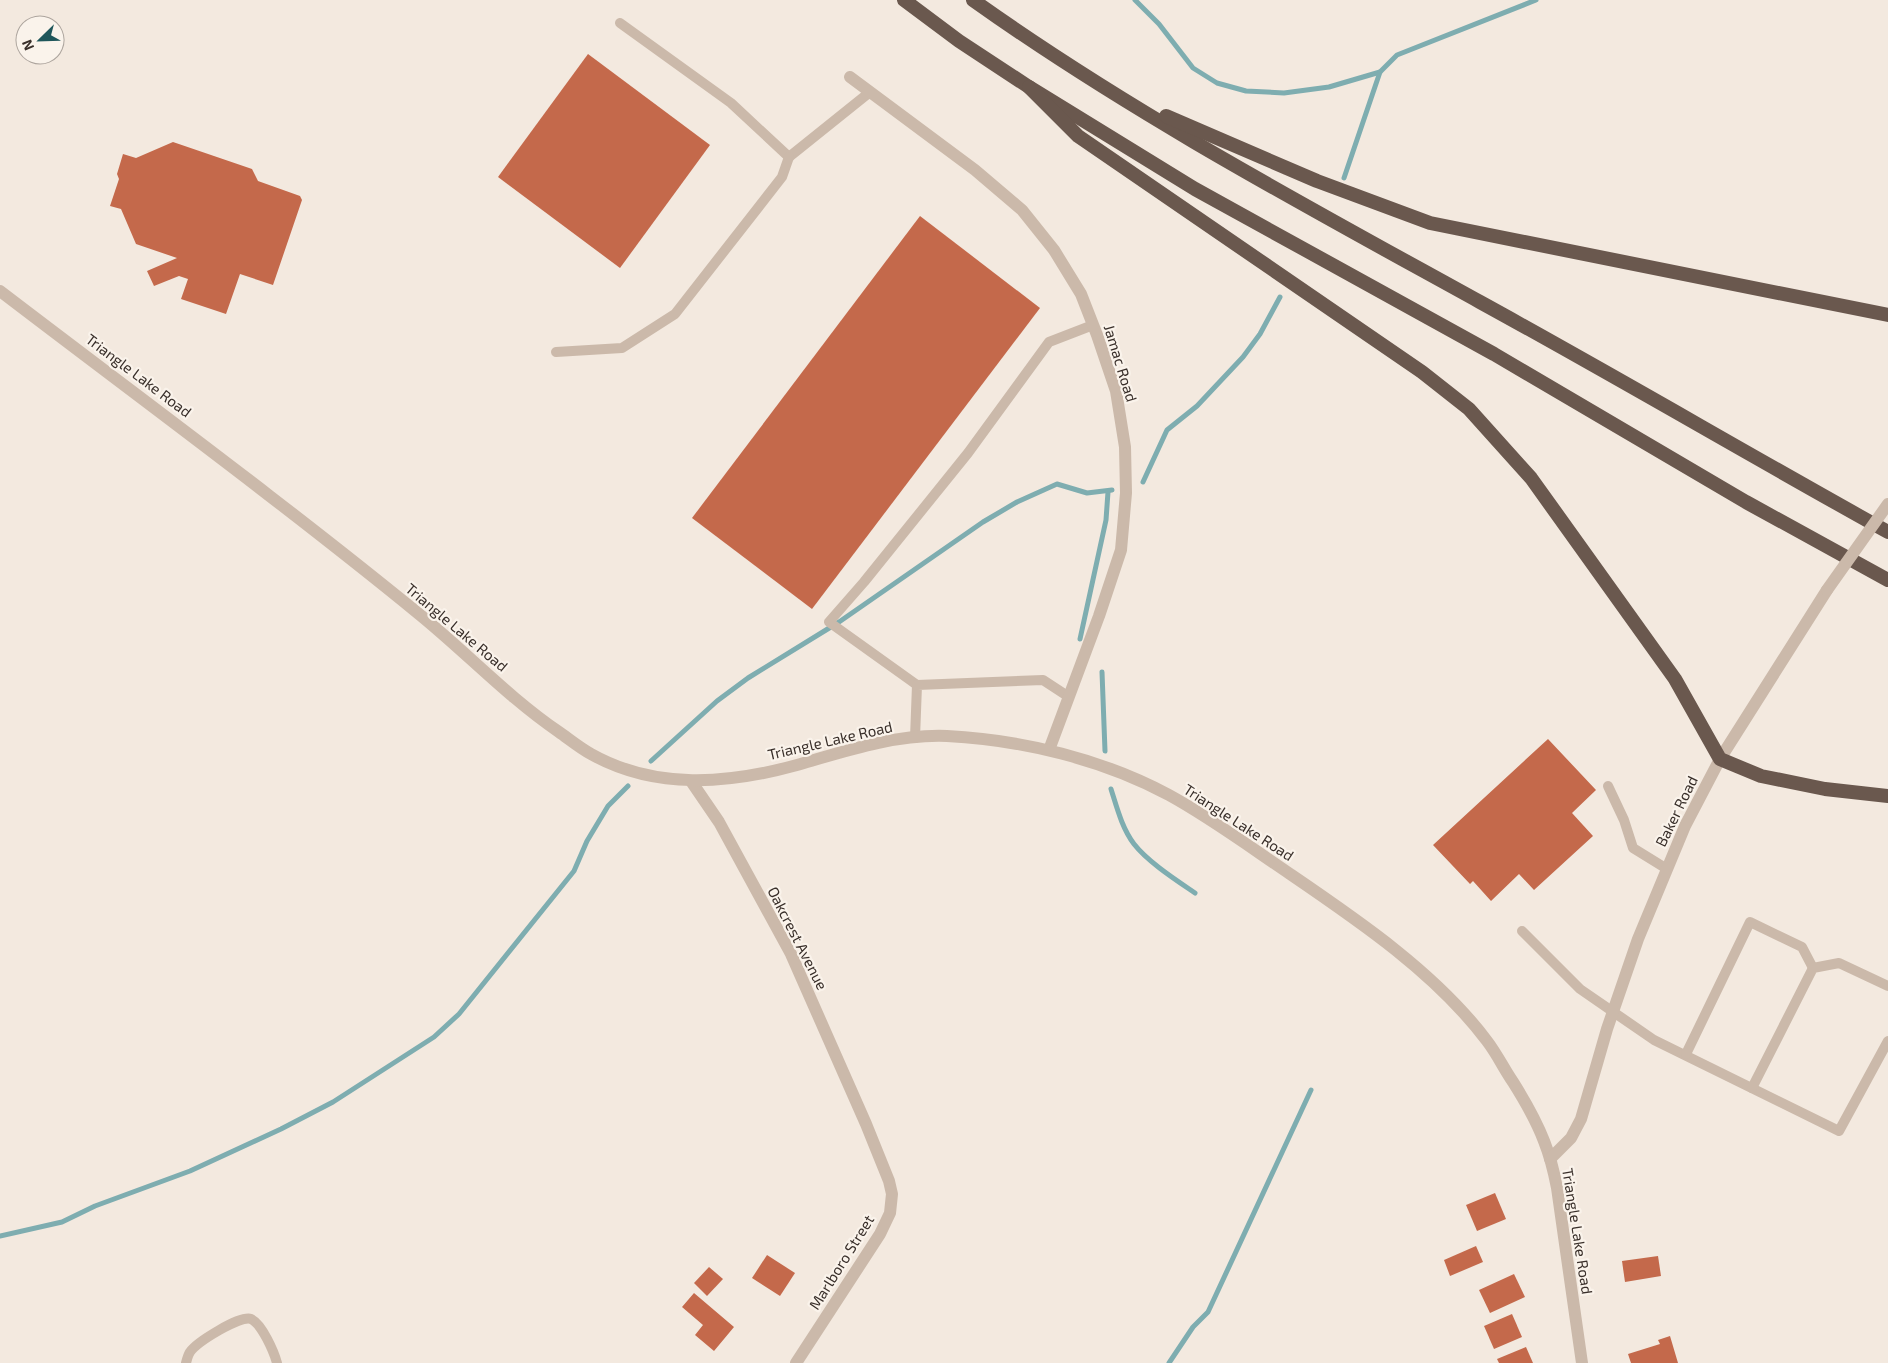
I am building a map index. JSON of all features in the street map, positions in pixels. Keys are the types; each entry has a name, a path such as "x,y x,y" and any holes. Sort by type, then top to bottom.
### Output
{"highway":[{"path":"904,0 959,40 1092,128 1195,189 1494,354 1746,502 1888,580"},
{"path":"973,0 1009,26 1117,95 1205,148 1534,331 1888,532"},
{"path":"1029,87 1078,136 1422,372 1470,409 1531,478 1676,680 1720,759 1770,778 1825,789 1888,796"},
{"path":"1117,95 1317,181 1430,223 1888,315"}],"street":[{"name":"Jamac Road","path":"850,77 975,170 1022,210 1054,250 1081,294 1116,391 1125,447 1126,493 1121,550 1099,616 1049,750"},
{"name":"Triangle Lake Road","path":"0,291 244,476 422,617 535,716 591,754 622,768 672,780 714,781 790,767 895,740 944,736 1009,743 1049,750 1118,772 1169,795 1219,826 1314,891 1402,955 1453,1002 1488,1042 1530,1110 1544,1140 1550,1159 1557,1188 1582,1363"},
{"name":"Baker Road","path":"1550,1159 1571,1138 1581,1119 1613,1010 1638,939 1685,826 1720,759 1827,590 1888,504"},
{"name":"Oakcrest Avenue","path":"691,781 719,822 792,954 863,1117"},
{"name":"Marlboro Street","path":"796,1363 880,1234 890,1213 892,1194 889,1181 863,1117"}],"lane":[{"path":"620,24 731,103 789,157"},
{"path":"556,352 622,348 675,314 782,177 789,157 870,92"},
{"path":"1069,697 1042,680 917,685 829,622 864,582 968,452 1049,342 1093,324"},
{"path":"915,738 917,685"},
{"path":"1608,786 1624,820 1633,848 1667,869"},
{"path":"1686,1054 1750,922 1802,947 1813,968"},
{"path":"1522,931 1580,989 1654,1040 1686,1054 1839,1131 1888,1041"},
{"path":"1813,968 1839,963 1888,986"},
{"path":"1752,1088 1813,968"},
{"path":"186,1363 191,1351 203,1341 227,1326 246,1318 254,1320 265,1336 277,1363"}],"building":[{"path":"588,54 710,145 620,268 498,177"},
{"path":"173,142 252,169 258,181 300,196 302,200 273,285 240,274 226,314 181,299 188,279 179,276 154,286 147,271 177,258 136,244 121,209 110,206 119,179 117,174 123,154 136,158"},
{"path":"920,216 1040,308 812,609 692,518"},
{"path":"1548,739 1596,790 1572,813 1593,836 1534,890 1519,874 1491,901 1473,881 1470,884 1433,845"},
{"path":"1495,1193 1506,1219 1477,1231 1466,1205"},
{"path":"1476,1246 1483,1262 1450,1276 1444,1260"},
{"path":"767,1255 795,1273 780,1296 752,1278"},
{"path":"1658,1256 1661,1276 1625,1282 1622,1261"},
{"path":"709,1267 723,1279 707,1296 694,1283"},
{"path":"1514,1274 1525,1297 1490,1313 1479,1290"},
{"path":"694,1293 734,1327 714,1351 695,1335 703,1325 682,1307"},
{"path":"1512,1314 1522,1337 1494,1349 1484,1326"},
{"path":"1670,1336 1678,1363 1631,1363 1628,1354 1660,1344 1658,1340"},
{"path":"1526,1347 1533,1363 1499,1363 1497,1359"}],"waterway":[{"path":"1135,0 1159,24 1193,68 1217,83 1246,91 1284,93 1329,87 1380,72"},
{"path":"1344,178 1380,72 1397,55 1536,0"},
{"path":"1143,482 1167,430 1197,406 1243,357 1260,334 1280,297"},
{"path":"651,761 717,701 748,678 839,622 983,522 1017,502 1057,484 1087,493 1112,490"},
{"path":"1080,639 1106,520 1108,492"},
{"path":"1102,672 1105,751"},
{"path":"0,1236 62,1222 95,1206 190,1171 281,1129 333,1102 434,1037 459,1014 574,871 587,841 608,806 628,786"},
{"path":"1111,789 1123,825 1134,844 1154,864 1195,893"},
{"path":"1169,1363 1193,1327 1208,1312 1311,1090"}]}
